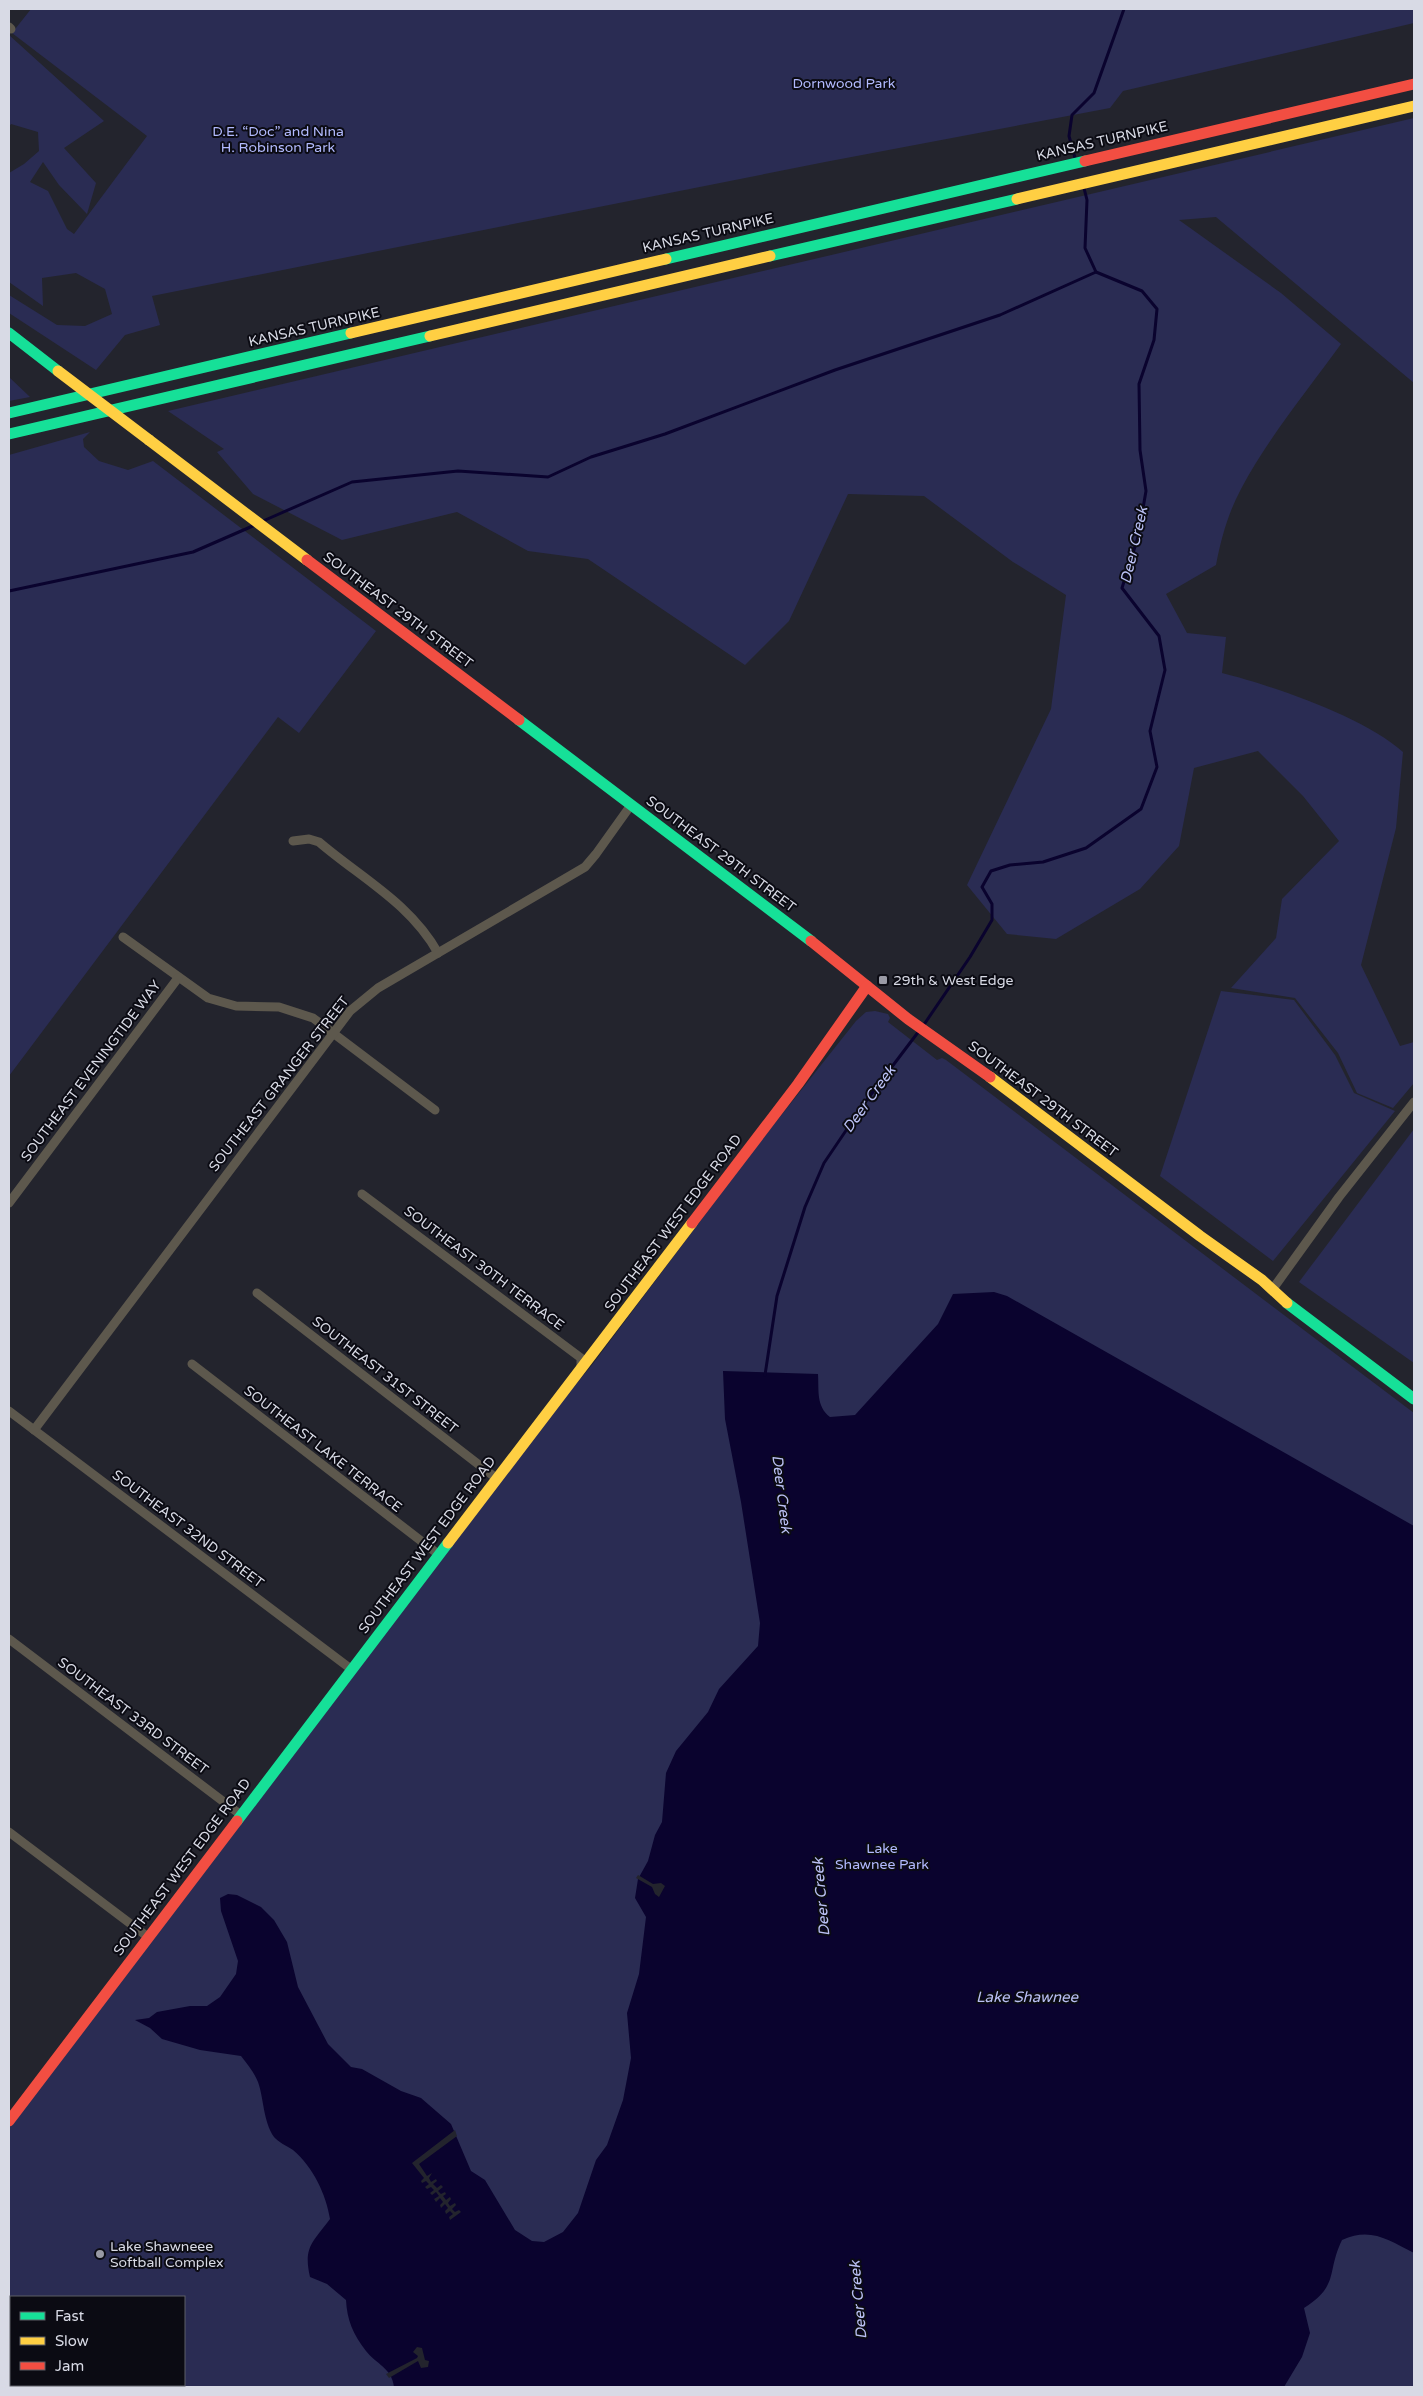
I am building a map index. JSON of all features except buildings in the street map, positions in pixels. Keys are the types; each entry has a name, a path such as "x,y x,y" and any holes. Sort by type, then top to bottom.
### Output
{"main road":[{"name":"KANSAS TURNPIKE","path":"9,413 1052,167 1414,84"},
{"path":"9,434 1113,178 1414,106"},
{"name":"SOUTHEAST 29TH STREET","path":"9,333 631,805 898,1011 1272,1290 1414,1399"},
{"name":"SOUTHEAST WEST EDGE ROAD","path":"9,2119 798,1084 867,986"}],"street":[{"name":"SOUTHEAST GRANGER STREET","path":"34,1430 350,1011 378,988 584,867 596,854 631,805"},
{"path":"293,841 309,839 319,842 399,904 423,930 438,953"},
{"path":"123,937 200,994 221,1003 236,1006 269,1005 295,1010 313,1018 435,1110"},
{"name":"SOUTHEAST EVENINGTIDE WAY","path":"9,1203 178,978"},
{"path":"1272,1290 1339,1197 1414,1102"},
{"name":"SOUTHEAST 30TH TERRACE","path":"362,1194 581,1358 581,1369"},
{"name":"SOUTHEAST 31ST STREET","path":"258,1294 496,1478"},
{"name":"SOUTHEAST LAKE TERRACE","path":"192,1364 438,1554"},
{"name":"SOUTHEAST 32ND STREET","path":"9,1411 351,1669"},
{"name":"SOUTHEAST 33RD STREET","path":"9,1639 241,1815"},
{"path":"9,1832 148,1937"}],"green space":[{"name":"D.E. “Doc” and Nina H. Robinson Park","path":"31,9 1414,9 1414,23 1123,91 1110,108 825,162 152,296 160,325 125,335 96,370 9,313 9,295 57,325 85,326 112,314 105,289 76,273 42,278 43,306 9,282 9,173 24,164 39,151 38,132 11,124 9,127 9,35 104,121 64,148 96,183 87,214 59,185 43,162 30,182 48,191 67,229 74,234 147,136 12,33"},
{"path":"1414,118 1414,383 1216,217 1179,220 1281,293 1341,344 1263,451 1236,498 1223,536 1216,565 1166,594 1187,633 1226,637 1222,673 1292,694 1317,704 1366,727 1403,752 1396,828 1361,965 1400,1046 1414,1042 1414,1083 1393,1108 1357,1093 1338,1053 1295,998 1231,988 1276,938 1282,899 1339,841 1303,796 1258,751 1194,768 1179,846 1140,889 1056,939 1007,934 967,885 1051,709 1066,595 1013,562 924,496 848,494 789,621 745,665 588,559 528,551 457,512 342,540 253,494 217,452 224,449 168,411"},
{"path":"9,377 30,397 9,401"},
{"path":"90,432 83,439 84,447 99,461 128,470 153,461 376,631 299,733 278,717 9,1076 9,455"},
{"path":"1221,991 1294,1000 1335,1055 1354,1093 1395,1111 1273,1261 1160,1176"},
{"name":"Lake Shawnee","path":"875,1011 888,1014 890,1018 888,1022 937,1060 942,1058 946,1060 1414,1413 1414,2387 9,2387 9,2128 547,1419 592,1365 756,1147 856,1021 866,1012"},
{"path":"1414,1129 1414,1363 1299,1282"}],"water":[{"name":"Lake Shawnee","path":"994,1292 1007,1296 1414,1526 1414,2253 1387,2240 1371,2235 1352,2236 1342,2240 1337,2251 1328,2285 1315,2300 1304,2308 1310,2333 1302,2357 1284,2387 394,2387 387,2371 370,2356 358,2339 349,2320 346,2300 327,2284 310,2277 308,2267 309,2252 314,2240 330,2219 328,2210 318,2182 307,2164 293,2150 276,2139 270,2131 258,2082 250,2068 241,2056 200,2050 162,2039 150,2028 135,2020 149,2018 157,2012 190,2006 207,2006 220,1997 236,1974 238,1961 221,1911 220,1898 228,1894 237,1895 261,1907 274,1920 287,1942 298,1987 328,2044 351,2067 362,2069 401,2091 421,2098 451,2124 471,2171 485,2180 515,2230 532,2241 544,2242 563,2232 578,2213 596,2160 607,2145 623,2100 631,2058 627,2013 639,1974 646,1917 635,1898 638,1879 648,1861 655,1835 662,1822 666,1773 676,1751 708,1712 719,1689 758,1646 760,1623 741,1502 725,1419 723,1371 818,1374 820,1403 826,1413 830,1417 855,1415 938,1324 953,1294"}],"pier":[{"path":"638,1875 653,1884 661,1883 665,1886 659,1897 655,1894 652,1887 636,1878"},
{"path":"455,2130 457,2136 419,2164 427,2176 432,2173 429,2178 431,2182 436,2179 437,2181 433,2184 437,2188 441,2185 443,2187 438,2191 441,2194 445,2192 446,2194 443,2196 446,2200 450,2197 451,2199 448,2203 450,2206 455,2203 456,2205 452,2209 455,2212 459,2210 461,2212 450,2220 449,2217 453,2214 450,2211 446,2214 445,2211 448,2208 445,2204 441,2208 440,2205 443,2202 440,2198 436,2202 434,2199 439,2196 436,2192 432,2195 430,2193 434,2190 431,2187 427,2189 425,2187 429,2184 426,2181 422,2183 421,2181 424,2178 412,2163"},
{"path":"417,2347 422,2348 425,2360 429,2361 428,2367 421,2368 418,2361 389,2378 386,2374 417,2358 418,2356 413,2352"}],"waterway":[{"name":"Deer Creek","path":"1075,158 1069,136 1072,115 1094,93 1124,9"},
{"name":"Deer Creek","path":"923,1026 970,957 992,920 992,904 982,887 991,871 1010,865 1043,862 1086,848 1141,809 1157,767 1150,731 1165,670 1159,636 1122,588 1138,537 1146,491 1140,450 1139,384 1154,340 1157,309 1142,291 1096,272 1085,248 1087,200 1084,188"},
{"path":"263,521 352,482 458,471 548,477 591,457 665,434 835,370 1000,315 1096,272"},
{"path":"9,591 193,552 255,525"},
{"name":"Deer Creek","path":"765,1375 777,1296 805,1207 824,1163 866,1101 919,1031"}],"traffic: fast":[{"path":"666,259 1085,161"},
{"path":"770,256 1017,199"},
{"path":"9,333 58,371"},
{"path":"9,413 351,333"},
{"path":"9,434 430,336"},
{"path":"519,720 811,941"},
{"path":"1287,1303 1414,1399"},
{"path":"237,1821 448,1543"}],"traffic: slow":[{"path":"1017,199 1414,106"},
{"path":"430,336 770,256"},
{"path":"351,333 666,259"},
{"path":"58,371 149,440"},
{"path":"149,440 307,560"},
{"path":"990,1077 1200,1236 1262,1280 1287,1303"},
{"path":"448,1543 692,1223"}],"traffic: jam":[{"path":"1085,161 1414,84"},
{"path":"307,560 519,720"},
{"path":"811,941 908,1019 990,1077"},
{"path":"692,1223 798,1084 867,986"},
{"path":"9,2121 237,1821"}],"place":[{"name":"29th & West Edge","path":"883,980"},
{"name":"Lake Shawneee Softball Complex","path":"100,2254"}],"park label":[{"name":"Dornwood Park","path":"844,83"},
{"name":"Lake Shawnee Park","path":"882,1856"}]}
